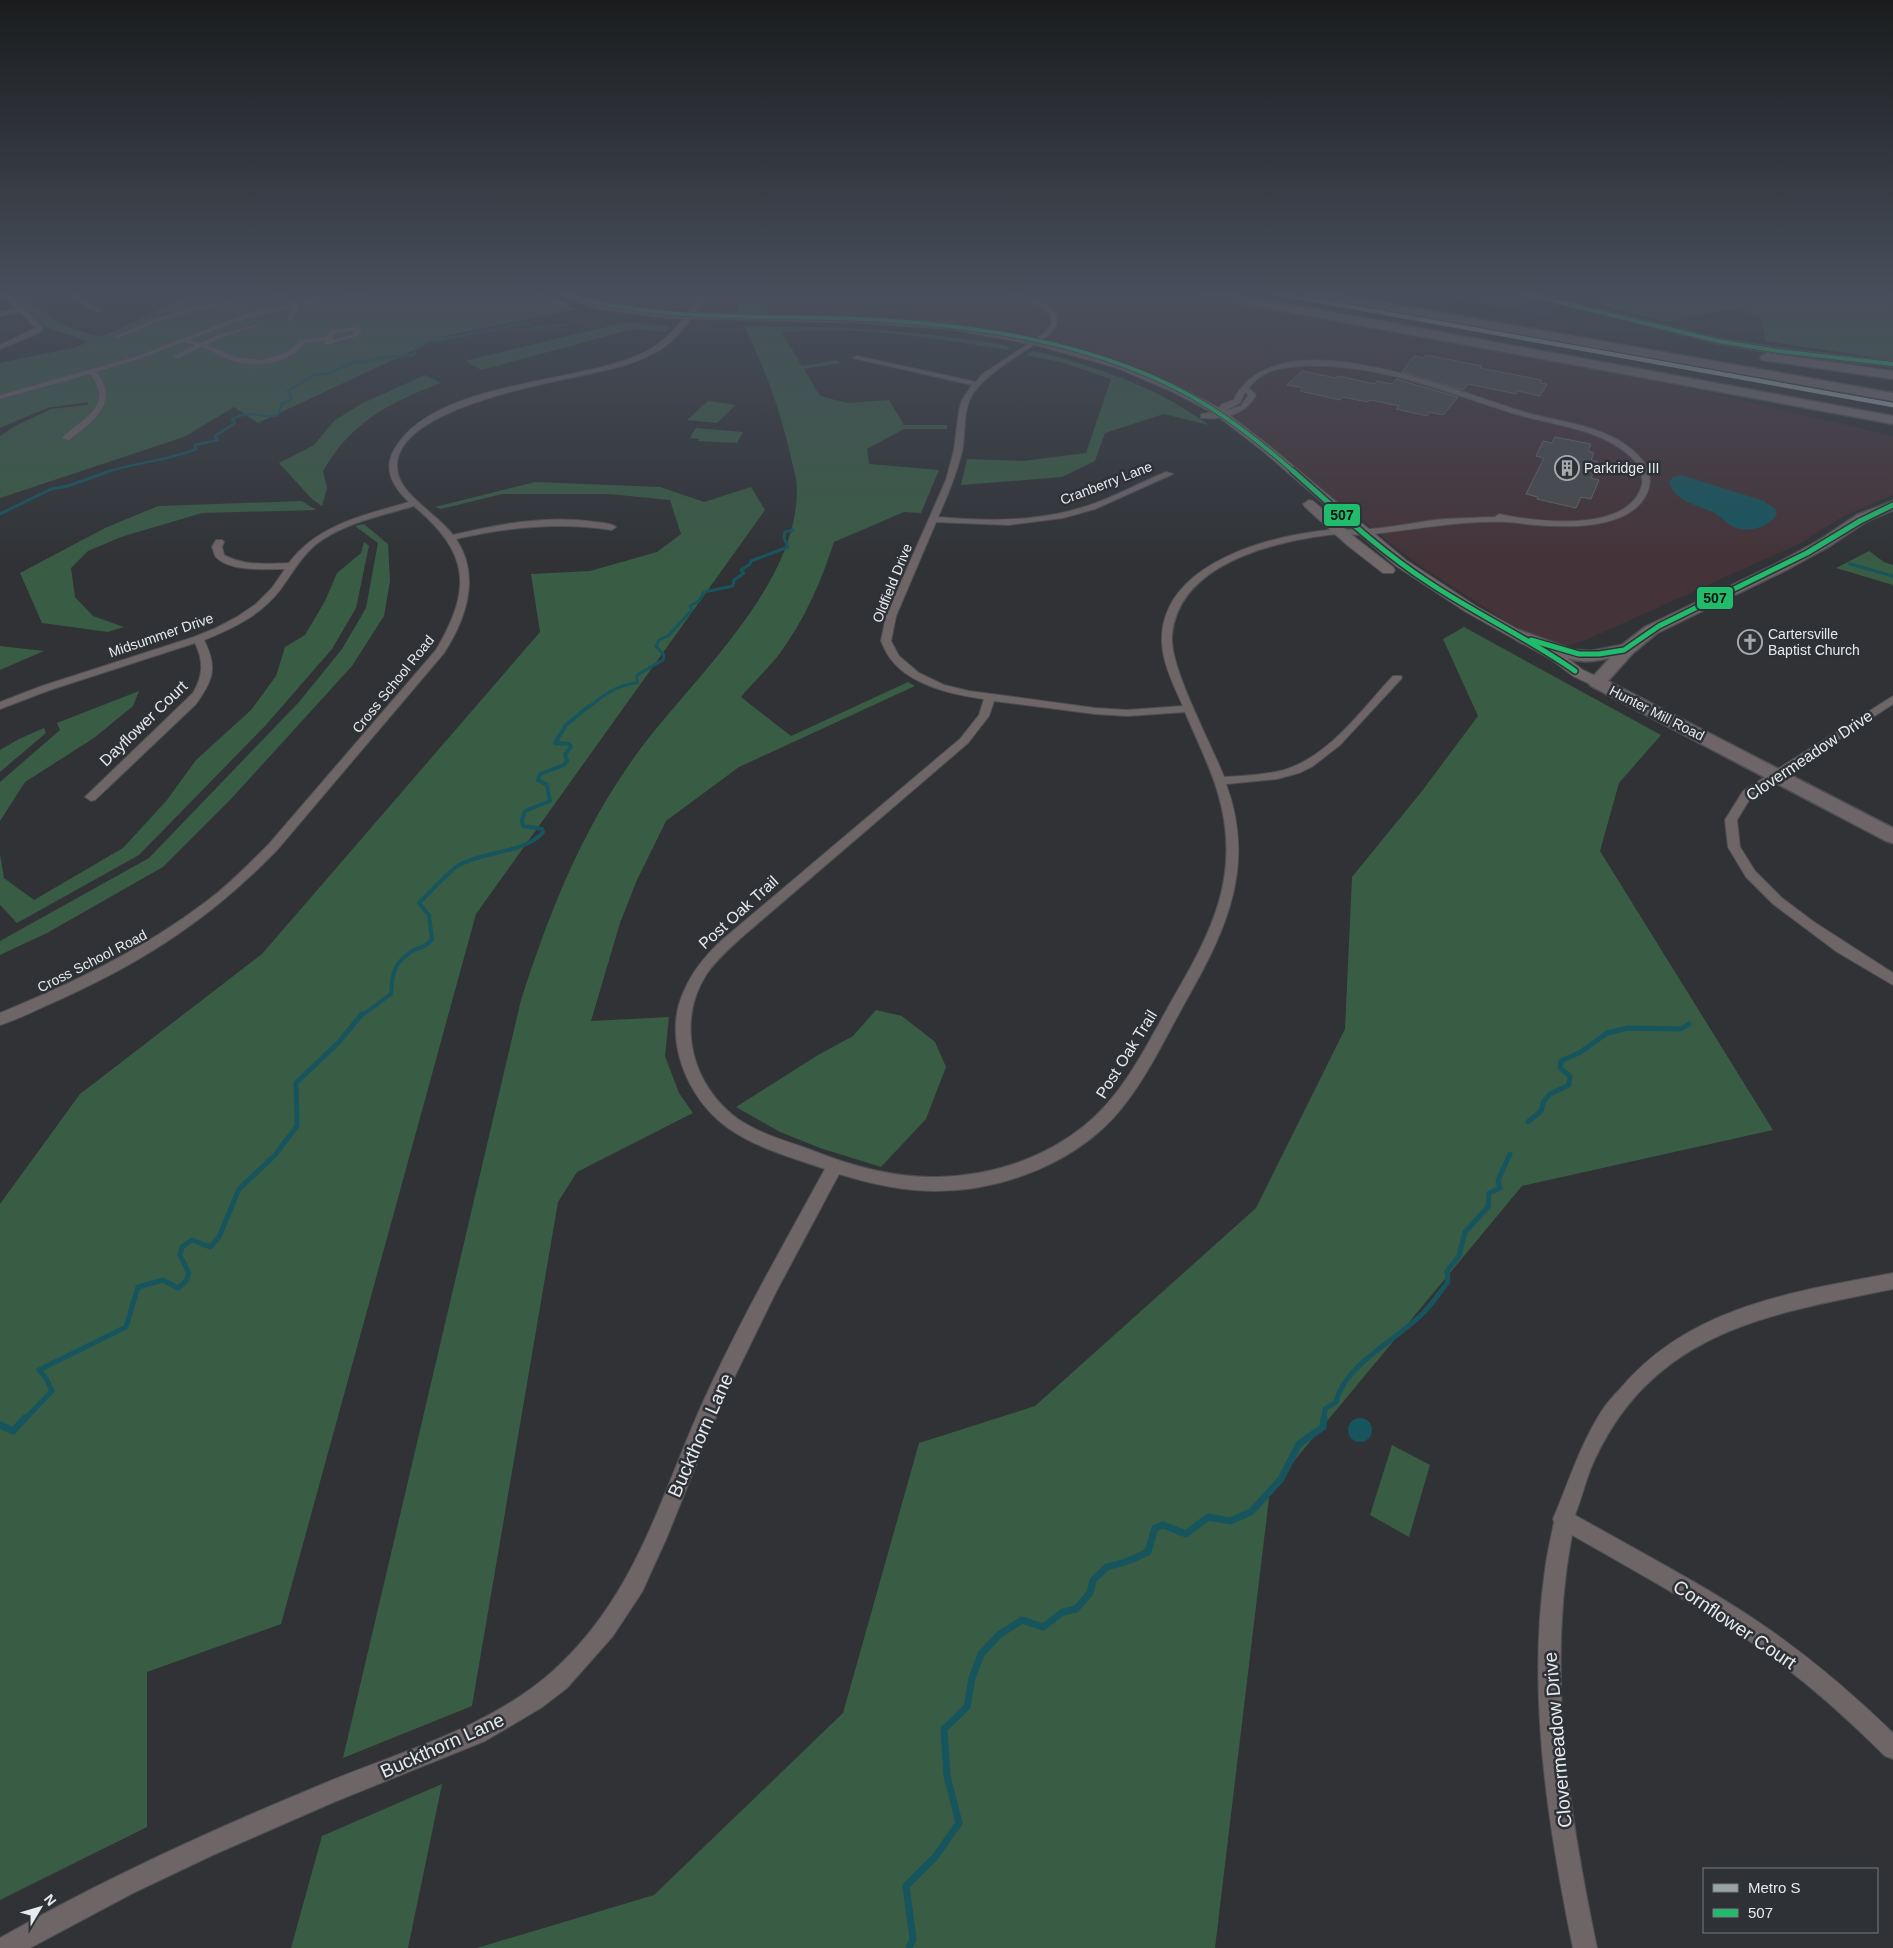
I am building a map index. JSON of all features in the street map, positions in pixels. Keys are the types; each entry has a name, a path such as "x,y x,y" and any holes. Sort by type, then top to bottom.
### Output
{"highway":[{"path":"1666,383 1893,434"},
{"path":"1693,383 1893,420"},
{"path":"1745,383 1893,410"},
{"path":"1809,383 1893,398"},
{"path":"1864,383 1893,388"}],"main road":[{"path":"1140,383 1204,416 1246,448"},
{"path":"1162,383 1219,412 1268,450 1358,529 1401,563 1444,592 1557,657 1575,671"},
{"path":"1304,499 1339,532 1381,565 1442,605 1514,645 1596,682"},
{"name":"Hunter Mill Road","path":"1893,505 1862,518 1823,544 1782,566 1651,630 1627,649 1596,682 1893,836"},
{"path":"1519,635 1554,649 1584,656 1594,656 1627,649"}],"street":[{"path":"0,397 52,383"},
{"path":"66,438 93,415 102,400 102,387 99,383"},
{"name":"Cross School Road","path":"0,1019 74,989 153,947 215,903 259,864 428,666 449,636 462,606 464,590 462,564 458,549 436,521 414,503 396,481 392,466 399,447 409,435 423,424 448,410 478,398 543,383"},
{"path":"972,383 977,384"},
{"name":"Post Oak Trail","path":"1219,412 1235,412 1244,408 1252,395 1246,389 1249,383"},
{"name":"Post Oak Trail","path":"990,697 984,716 964,741 737,934 711,959 699,974 686,1004 683,1023 683,1039 688,1066 698,1087 715,1108 731,1122 751,1134 835,1167 872,1178 904,1183 942,1184 987,1178 1012,1172 1038,1162 1067,1147 1110,1112 1125,1093 1150,1051 1201,962 1218,928 1226,902 1232,863 1230,815 1219,781 1176,675 1167,644 1170,618 1182,595 1203,574 1231,558 1267,545 1358,529 1448,522 1507,519 1571,524 1603,521 1632,507 1645,494 1647,481 1645,468 1635,455 1619,444 1575,426 1528,416 1428,383"},
{"name":"Oldfield Drive","path":"977,384 966,400 963,410 956,461 934,519 891,616 886,641 895,658 921,679 940,687 990,697 1111,712 1189,709"},
{"path":"1204,416 1219,412"},
{"name":"Cranberry Lane","path":"934,519 990,523 1045,519 1082,510 1169,474"},
{"name":"Midsummer Drive","path":"0,706 46,688 198,639 221,629 255,610 276,588 291,566 312,543 336,529 414,503"},
{"path":"451,538 490,528 531,522 575,522 612,527"},
{"path":"219,542 217,547 220,556 234,562 268,566 291,566"},
{"name":"Dayflower Court","path":"91,796 192,702 201,690 208,670 208,660 198,639"},
{"path":"1219,781 1280,775 1311,763 1336,742 1397,678"},
{"name":"Clovermeadow Drive","path":"1893,699 1747,794 1739,802 1730,824 1736,851 1746,869 1761,886 1780,904 1893,980"},
{"name":"Buckthorn Lane","path":"7,1948 47,1924 182,1857 330,1792 477,1734 518,1711 558,1680 590,1647 620,1609 642,1571 710,1409 739,1347 792,1243 835,1167"},
{"name":"Clovermeadow Drive","path":"1585,1948 1566,1848 1557,1780 1549,1688 1549,1641 1553,1572 1563,1518 1577,1477 1599,1431 1623,1397 1645,1374 1688,1341 1730,1320 1774,1306 1893,1281"},
{"name":"Cornflower Court","path":"1563,1518 1712,1605 1751,1630 1821,1682 1893,1748"}],"shaded area":[{"path":"1161,383 1663,383 1893,436 1893,495 1844,516 1799,544 1584,641 1559,648 1512,625 1422,567 1228,418"}],"green space":[{"path":"0,383 344,383 258,423 234,407 184,437 0,498 0,436 15,426 51,409 88,405 88,402 47,408 0,428"},
{"path":"408,383 441,383 389,406 373,416 346,439 323,471 327,488 322,506 312,499 279,463 314,445 334,421 361,404"},
{"path":"769,383 812,383 820,396 847,403 889,400 904,425 947,425 947,429 904,429 867,449 869,464 939,470 921,513 904,512 834,542 818,586 797,627 775,659 741,697 791,736 908,682 915,686 739,767 666,821 637,880 620,923 591,1021 669,1017 665,1056 679,1093 693,1113 577,1172 558,1202 472,1706 343,1758 521,1000 543,935 583,842 599,812 636,755 711,664 761,597 780,561 793,525 797,488 796,477"},
{"path":"1110,383 1134,383 1172,401 1209,425 1164,414 1105,433 1095,461 1062,477 961,485 967,459 1023,461 1086,453"},
{"path":"708,401 736,405 717,423 687,420"},
{"path":"696,428 743,432 737,443 698,441 699,439 690,438"},
{"path":"535,482 660,487 704,502 751,487 765,510 476,914 281,1624 147,1672 147,1827 0,1900 0,1204 80,1094 262,954 540,632 531,574 590,571 657,552 681,534 670,500 609,494 502,494 441,509 435,507"},
{"path":"302,501 316,510 202,513 121,537 88,551 71,568 75,597 93,616 124,627 108,632 42,623 20,573 105,528 158,506"},
{"path":"364,524 388,544 390,581 384,616 352,666 231,799 163,867 47,933 0,955 0,941 149,858 299,702 342,649 366,608 378,543 355,526"},
{"path":"364,542 369,546 356,608 332,649 266,725 139,855 17,923 0,905 0,854 4,878 34,900 123,848 167,800 196,760 251,710 276,676 285,647 305,635 325,601 337,573 361,553"},
{"path":"1869,551 1884,562 1893,565 1893,585 1836,568"},
{"path":"1464,627 1661,735 1619,783 1600,851 1773,1130 1522,1186 1270,1490 1215,1948 477,1948 654,1895 843,1713 919,1443 1035,1406 1256,1208 1345,1029 1352,877 1422,791 1478,716 1443,639"},
{"path":"0,646 44,651 0,670"},
{"path":"139,691 133,706 94,738 25,782 0,821 0,782 60,730 57,723"},
{"path":"44,728 46,733 0,772 0,750"},
{"path":"876,1010 902,1016 935,1042 946,1067 926,1119 881,1167 820,1148 780,1132 736,1107 818,1055 853,1036"},
{"path":"1392,1445 1430,1465 1409,1537 1370,1515"},
{"path":"442,1784 408,1948 291,1948 322,1836"}],"water":[{"path":"1681,475 1764,501 1775,509 1777,513 1770,522 1758,528 1739,529 1715,513 1686,501 1676,494 1669,482 1673,477"},
{"path":"1360,1418 1368,1422 1372,1430 1368,1438 1360,1442 1352,1438 1348,1430 1352,1422"}],"building":[{"path":"1289,383 1409,383 1458,397 1443,415 1430,412 1427,416 1396,409 1399,406 1343,397 1340,400 1300,391 1303,388 1287,385"},
{"path":"1439,383 1547,384 1540,396 1518,391 1516,394 1468,384 1463,390"},
{"name":"Parkridge III","path":"1555,437 1591,444 1588,451 1594,453 1591,460 1598,462 1591,478 1599,480 1591,499 1581,497 1576,508 1537,499 1538,497 1526,494 1544,458 1536,456 1543,441 1552,443"}],"waterway":[{"path":"108,472 185,453 196,449 195,445 218,440 215,436 235,423 232,419 242,415 252,414 270,417 278,415 282,404 292,399 288,391 301,383"},
{"path":"0,514 51,489 68,486 108,472"},
{"path":"588,708 611,691 637,683 637,675 663,660 664,655 656,646 659,640 668,636 692,610 690,606 699,601 704,592 733,586 734,580 744,573 741,570 750,564 751,561 788,547 784,538 785,532 793,530"},
{"path":"1850,564 1893,576"},
{"path":"361,1016 391,994 394,971 404,957 426,945 432,939 429,915 419,903 451,871 461,864 527,844 543,832 542,829 523,826 522,820 525,811 550,801 547,785 538,780 540,774 564,765 567,761 565,754 571,747 569,744 555,743 566,725 589,706"},
{"path":"24,1420 52,1391 46,1378 39,1370 126,1327 138,1287 163,1280 178,1288 186,1281 189,1273 180,1255 182,1247 192,1240 210,1247 219,1237 239,1189 275,1155 297,1126 296,1083 339,1042 362,1014"},
{"path":"1528,1122 1541,1111 1544,1101 1550,1094 1569,1085 1570,1076 1560,1068 1561,1061 1581,1052 1607,1033 1628,1028 1681,1029 1689,1024"},
{"path":"1324,1420 1325,1409 1336,1402 1349,1376 1372,1354 1421,1315 1432,1304 1448,1282 1447,1271 1459,1256 1465,1232 1488,1207 1489,1193 1500,1188 1498,1180 1510,1154"},
{"path":"0,1425 13,1431 25,1418"},
{"path":"909,1948 913,1939 906,1886 935,1857 959,1823 947,1776 944,1729 967,1707 972,1678 981,1654 1000,1634 1022,1620 1043,1627 1063,1612 1076,1609 1090,1593 1093,1580 1107,1567 1128,1561 1148,1552 1155,1528 1163,1525 1186,1534 1208,1517 1230,1521 1251,1512 1281,1479 1299,1444 1323,1427 1324,1418"}],"metro line":[{"name":"S","path":"1771,383 1893,405"}],"transit line":[{"name":"507","path":"1164,383 1210,407 1242,429 1283,462 1361,532 1419,576 1473,610 1538,646 1575,671"},
{"name":"507","path":"1531,640 1579,654 1599,654 1624,650 1659,626 1807,553 1860,521 1893,505"}],"place":[{"name":"Parkridge III","path":"1567,468"},
{"name":"Cartersville Baptist Church","path":"1750,642"}]}
